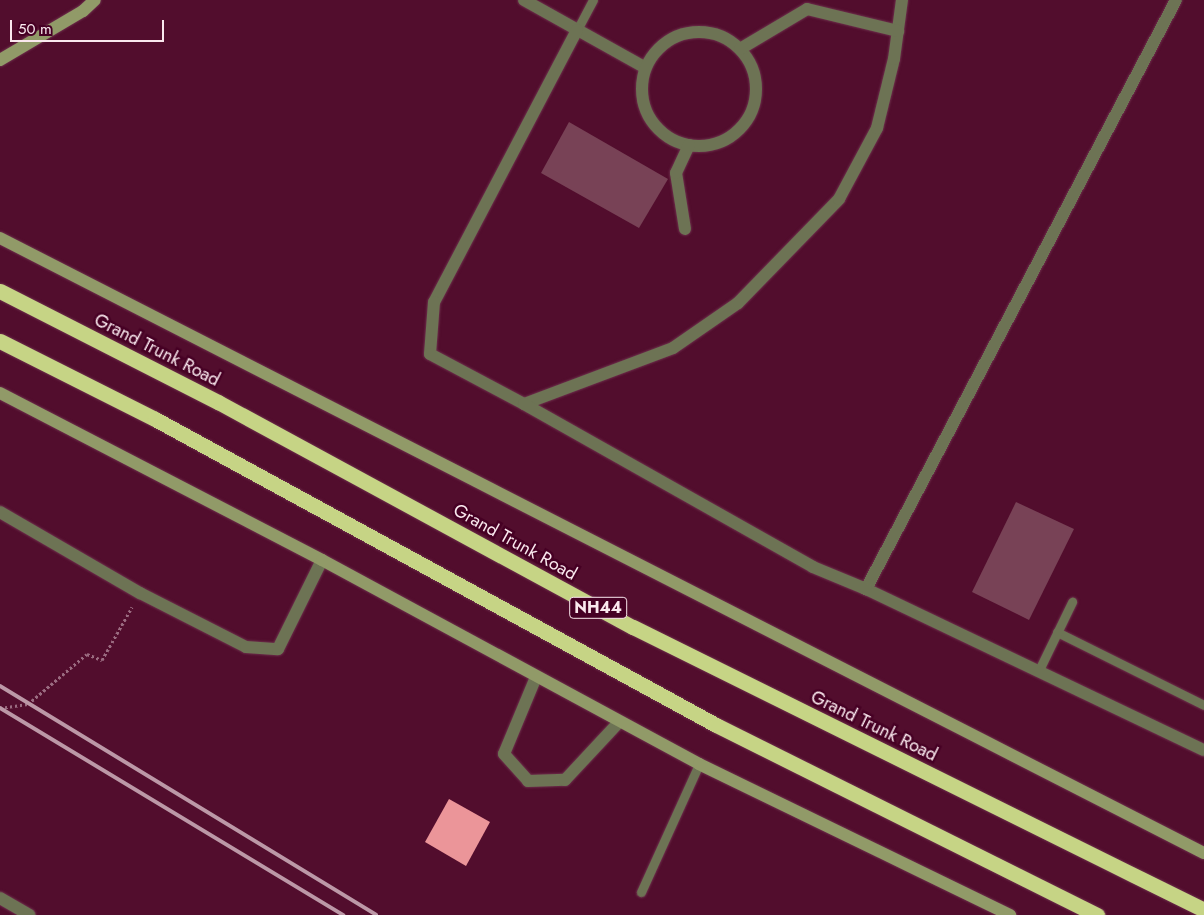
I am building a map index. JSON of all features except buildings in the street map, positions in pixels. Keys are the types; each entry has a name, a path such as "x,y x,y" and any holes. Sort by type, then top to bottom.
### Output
{"highway":[{"name":"Grand Trunk Road","path":"0,291 218,402 633,628 1204,910"},
{"name":"NH44","path":"0,341 155,419 716,725 1097,915"}],"street":[{"path":"0,60 83,11 95,0"},
{"path":"524,0 644,67"},
{"path":"524,404 673,348 738,303 839,199 877,128 898,31 902,0"},
{"path":"866,589 1176,0"},
{"path":"740,49 807,9 898,31"},
{"path":"577,30 434,302 430,354 524,404 813,567 866,589 1204,750"},
{"path":"705,32 724,37 740,49 750,63 755,80 755,98 750,114 740,129 725,139 709,145 689,145 662,132 650,120 642,89 644,67 667,41 685,33 705,32"},
{"path":"685,229 676,173 689,145"},
{"path":"0,238 1204,854"},
{"path":"0,393 322,560 698,764 994,911 1010,915"},
{"path":"0,512 140,593 246,647 278,649 322,560"},
{"path":"536,677 504,754 528,781 565,780 618,722"},
{"path":"0,898 29,915"}],"lane":[{"path":"577,30 593,0"},
{"path":"1039,670 1072,602"},
{"path":"1057,632 1204,705"},
{"path":"641,892 698,764"}],"path":[{"path":"0,708 28,704 87,654 102,660 140,593"}],"shaded area":[{"path":"569,122 668,179 639,228 541,173"},
{"path":"1016,502 1074,529 1029,620 972,592"}],"railway":[{"path":"0,686 376,915"},
{"path":"0,708 343,915"}]}
